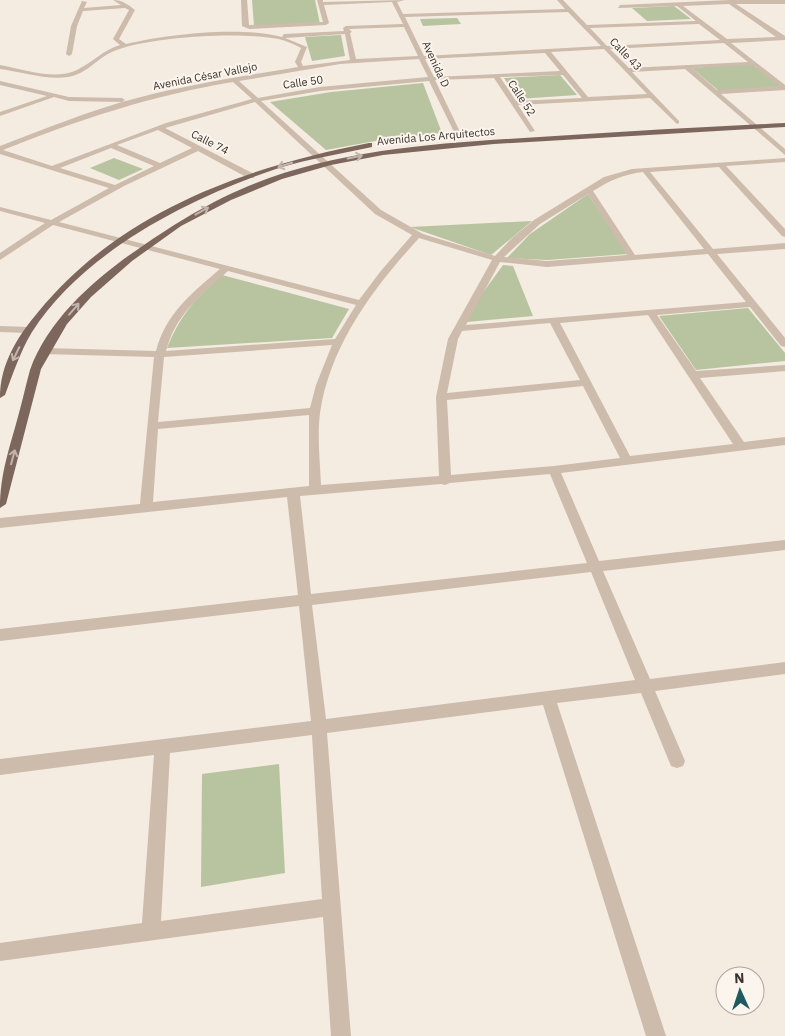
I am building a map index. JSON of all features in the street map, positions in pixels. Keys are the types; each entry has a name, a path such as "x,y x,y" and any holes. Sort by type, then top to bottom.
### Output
{"main road":[{"name":"Avenida Los Arquitectos","path":"429,138 785,116"},
{"name":"Avenida Los Arquitectos","path":"0,504 36,369 44,351 66,318 89,292 144,247 212,206 256,186 327,163 384,151 446,144 785,125"},
{"name":"Avenida Los Arquitectos","path":"0,395 14,356 28,330 56,296 122,240 178,208 251,176 319,156 374,144"}],"street":[{"path":"116,0 132,10 116,40 124,46"},
{"path":"244,0 245,26 249,27 326,23 320,2 402,0"},
{"name":"Avenida D","path":"394,0 459,136"},
{"name":"Calle 43","path":"560,0 677,122"},
{"path":"729,1 784,39"},
{"path":"626,13 618,5 729,1 785,2"},
{"path":"68,54 74,26 84,2"},
{"path":"678,4 785,88"},
{"path":"82,10 128,6"},
{"path":"512,6 517,12"},
{"path":"402,16 570,10"},
{"path":"632,19 638,25"},
{"path":"586,27 699,22"},
{"path":"353,60 349,32 346,28 406,25"},
{"path":"0,66 50,75 68,74 85,69 107,51 124,46 185,38 349,32"},
{"path":"273,36 304,48 298,62 301,68"},
{"name":"Avenida César Vallejo","path":"0,150 68,122 137,100 235,80 353,60 784,39"},
{"path":"546,50 586,99"},
{"path":"627,70 753,63"},
{"path":"687,67 785,153"},
{"name":"Calle 50","path":"55,167 159,128 258,100 310,90 432,80 565,73"},
{"name":"Calle 52","path":"496,76 532,131"},
{"path":"235,80 378,212 417,234 449,246 497,259 547,264 785,246"},
{"path":"1,84 52,96 94,101 137,100"},
{"path":"716,92 785,88"},
{"path":"0,114 52,96"},
{"path":"514,103 652,96"},
{"name":"Calle 74","path":"159,128 251,176"},
{"path":"110,145 160,166"},
{"path":"0,257 51,222 115,187 199,148"},
{"path":"0,150 115,187"},
{"path":"445,481 441,397 454,339 497,259 537,222 590,192 608,179 645,170 785,160"},
{"path":"720,164 785,234"},
{"path":"645,170 785,344"},
{"path":"590,192 633,258"},
{"path":"0,209 361,303"},
{"path":"315,491 315,411 337,342 361,303 396,257 417,234"},
{"path":"146,509 159,354 165,335 184,305 226,268"},
{"path":"459,328 752,304"},
{"path":"650,312 691,376 740,445"},
{"path":"552,319 627,461"},
{"path":"0,329 28,330"},
{"path":"44,351 159,354 337,342"},
{"path":"691,376 785,368"},
{"path":"441,397 585,383"},
{"path":"152,426 315,411"},
{"path":"0,523 293,492 445,481 554,470 740,445 785,441"},
{"path":"554,470 678,761"},
{"path":"293,492 319,727 341,1036"},
{"path":"0,635 785,545"},
{"path":"0,767 785,668"},
{"path":"548,698 656,1036"},
{"path":"151,930 162,746"},
{"path":"0,952 151,930 332,907"}],"green space":[{"path":"252,0 315,0 320,24 254,26"},
{"path":"674,6 691,19 647,21 632,8"},
{"path":"457,18 461,24 423,26 420,19"},
{"path":"341,35 345,56 312,61 305,37"},
{"path":"753,63 785,88 719,91 692,68"},
{"path":"560,75 577,95 518,99 504,78"},
{"path":"423,83 442,133 386,139 326,150 270,102 331,92"},
{"path":"114,158 143,169 119,180 90,168"},
{"path":"588,194 628,254 547,260 507,258 530,234"},
{"path":"532,221 491,255 410,227"},
{"path":"503,265 513,266 533,316 467,322 482,294"},
{"path":"222,275 349,309 332,338 167,348 183,316 204,291"},
{"path":"748,308 785,353 785,361 696,370 659,316"},
{"path":"279,764 285,873 201,887 202,774"}]}
